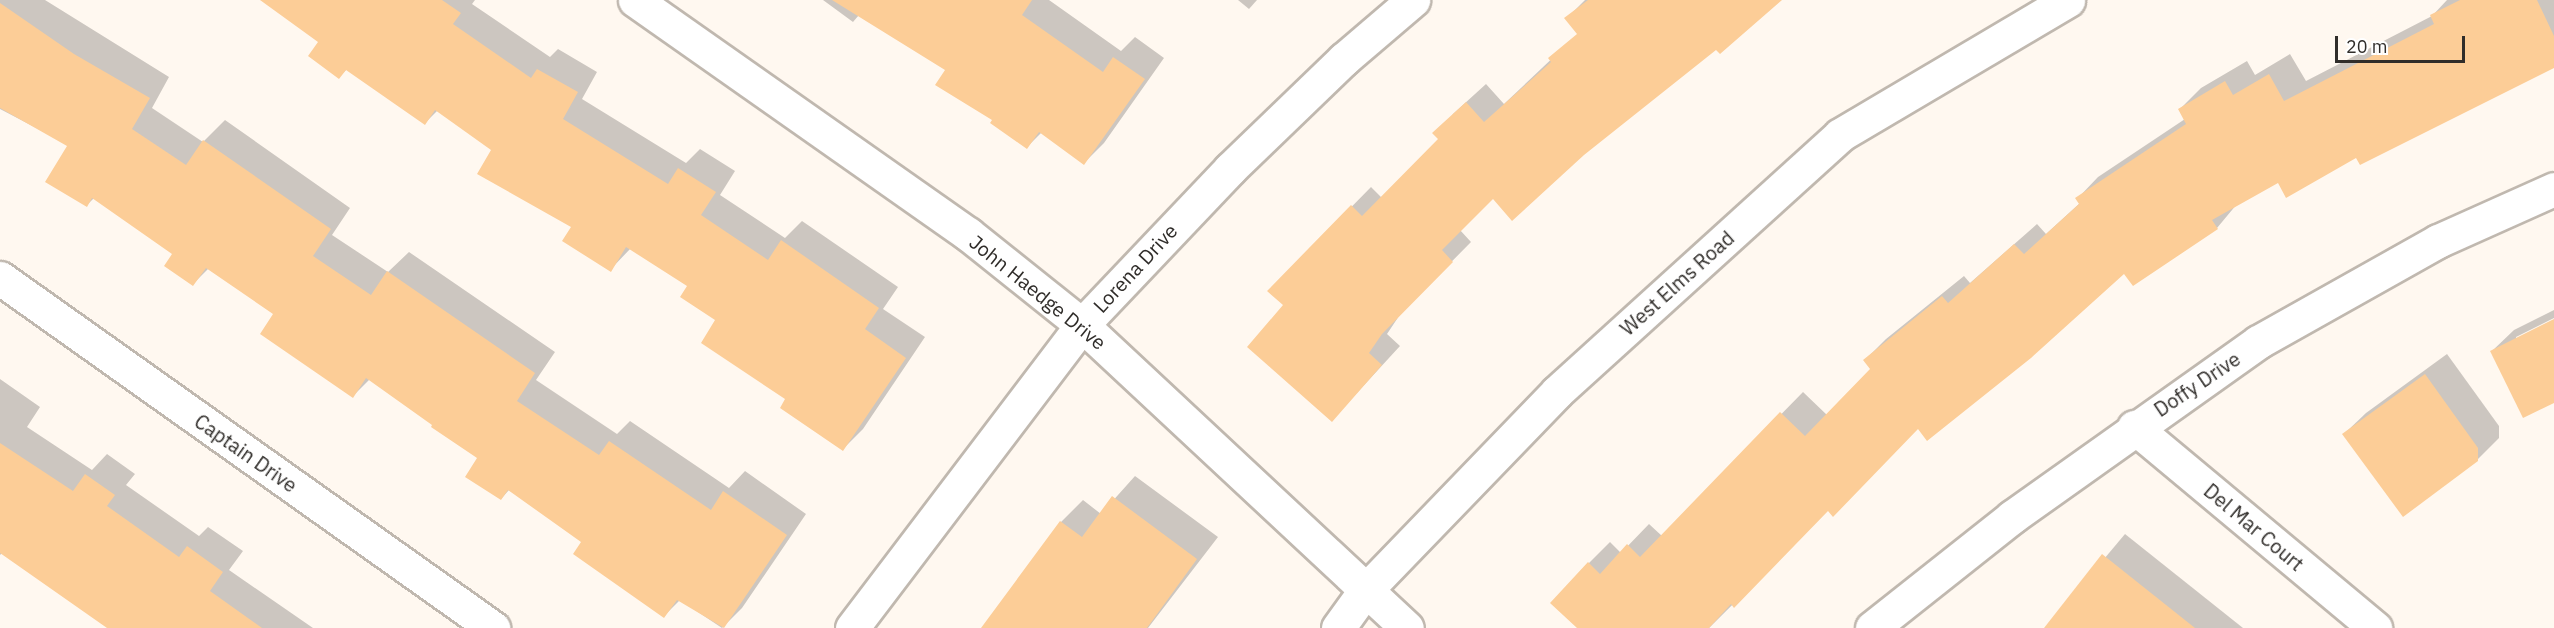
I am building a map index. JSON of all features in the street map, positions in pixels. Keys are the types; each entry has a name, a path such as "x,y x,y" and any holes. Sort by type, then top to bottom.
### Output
{"street":[{"name":"John Haedge Drive","path":"635,0 968,234 1082,325 1364,592 1407,628"},
{"name":"Lorena Drive","path":"852,628 1082,325 1230,168 1344,59 1413,0"},
{"name":"West Elms Road","path":"1338,628 1364,592 1557,392 1840,135 2068,0"},
{"name":"Doffy Drive","path":"1872,628 1984,538 2134,427 2258,342 2438,241 2554,189"},
{"name":"Captain Drive","path":"0,278 493,628"},
{"name":"Del Mar Court","path":"2134,427 2375,628"}],"building":[{"path":"260,0 442,0 461,13 453,24 531,78 537,69 578,92 563,119 668,184 678,168 716,192 701,215 768,260 781,240 879,308 865,329 906,358 843,451 780,408 785,399 701,343 715,320 680,297 687,286 626,247 611,272 562,241 571,227 477,174 491,150 435,110 425,125 346,70 339,79 308,56 318,42"},
{"path":"832,0 1032,0 1022,15 1103,72 1113,57 1145,79 1084,165 1039,132 1027,149 990,123 992,120 935,85 945,70"},
{"path":"1588,0 1782,0 1720,54 1716,50 1584,155 1512,221 1493,199 1442,250 1453,262 1382,334 1369,353 1382,365 1332,422 1247,347 1283,305 1267,291 1351,205 1362,216 1438,139 1432,133 1466,102 1484,122 1551,62 1548,58 1577,34 1564,18"},
{"path":"2460,0 2537,0 2554,36 2554,68 2360,165 2356,158 2286,198 2278,183 2212,220 2218,229 2133,286 2124,274 2031,358 1927,441 1918,429 1833,517 1828,511 1734,608 1731,604 1709,628 1577,628 1550,603 1588,562 1600,574 1627,544 1640,557 1780,412 1805,436 1870,369 1863,360 1942,296 1948,303 2014,244 2024,254 2079,204 2075,198 2186,124 2178,109 2225,81 2233,95 2269,74 2284,101 2434,24 2430,15"},
{"path":"0,3 74,54 150,98 132,129 186,165 203,140 331,229 313,256 371,295 387,271 535,373 517,401 599,455 609,441 711,510 723,491 787,535 724,628 677,600 664,618 573,554 581,542 508,490 501,500 465,477 477,458 366,378 353,398 260,334 273,314 206,268 193,286 164,266 172,254 92,198 87,207 45,182 67,146 0,108"},
{"path":"2554,319 2554,403 2523,418 2490,351"},
{"path":"2425,374 2478,448 2478,461 2403,517 2342,434"},
{"path":"0,443 73,491 85,474 115,495 107,506 179,557 187,546 223,572 210,591 262,628 107,628 0,553"},
{"path":"1112,496 1197,559 1147,628 981,628 1060,521 1082,537"},
{"path":"2102,554 2195,628 2044,628"}]}
